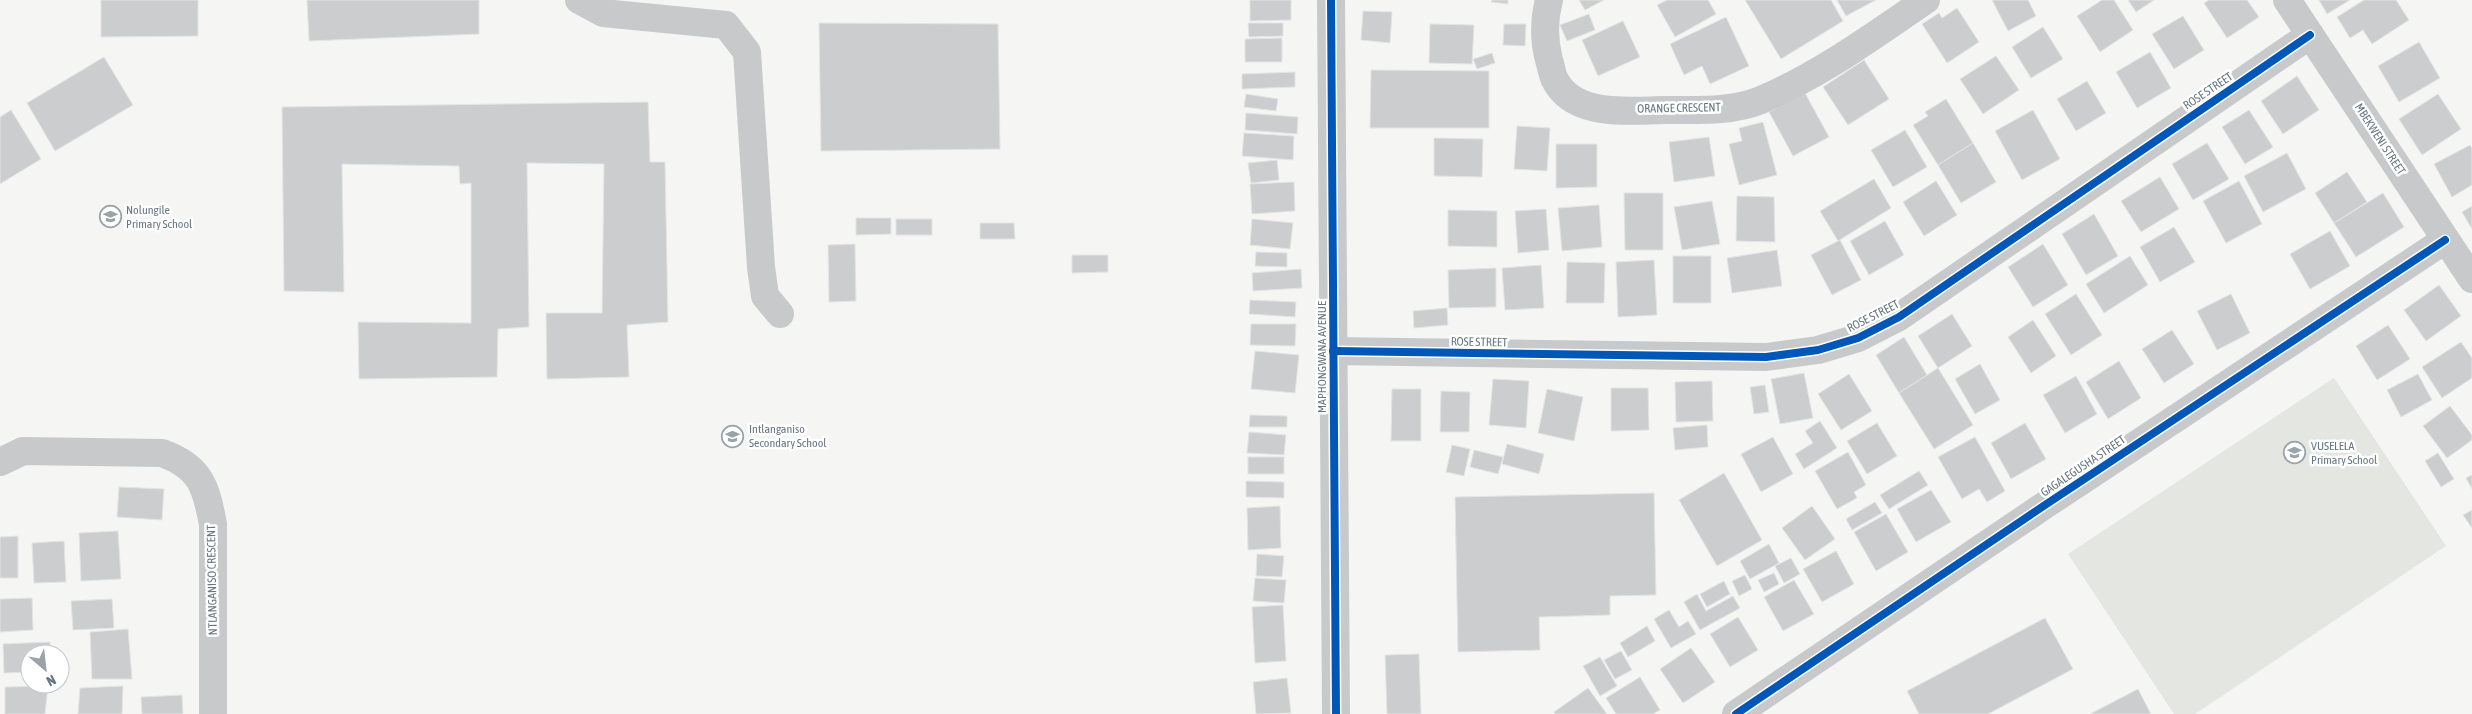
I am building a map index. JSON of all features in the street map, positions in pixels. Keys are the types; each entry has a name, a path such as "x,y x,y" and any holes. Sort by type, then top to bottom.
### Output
{"street":[{"path":"579,0 603,14 726,25 747,52 765,296 780,314"},
{"name":"MAPHONGWANA AVENUE","path":"1330,0 1336,714"},
{"name":"ORANGE CRESCENT","path":"1549,0 1546,13 1546,49 1554,78 1566,94 1581,104 1604,110 1715,110 1759,101 1796,84 1926,0"},
{"name":"MBEKWENI STREET","path":"2287,0 2370,122 2445,240 2471,275"},
{"name":"ROSE STREET","path":"1333,351 1766,357 1818,350 1858,338 1899,317 2310,35"},
{"name":"GAGALEGUSHA STREET","path":"1736,714 2445,240"},
{"name":"NTLANGANISO CRESCENT","path":"0,462 23,451 162,453 182,460 197,476 207,494 213,524 213,714"}],"shaded area":[{"path":"2334,378 2446,546 2195,714 2174,714 2068,554"}],"building":[{"path":"101,0 198,0 198,36 101,37"},
{"path":"307,0 479,0 479,34 309,41"},
{"path":"1250,0 1291,0 1291,20 1250,21"},
{"path":"1492,0 1508,0 1508,4 1491,2"},
{"path":"1579,0 1604,0 1585,10"},
{"path":"1667,0 1708,0 1716,14 1675,37 1657,5"},
{"path":"1745,0 1831,0 1843,21 1781,59"},
{"path":"1837,0 1876,0 1846,16"},
{"path":"1992,0 2028,0 2036,16 2008,31"},
{"path":"2102,0 2114,0 2133,30 2100,52 2077,16"},
{"path":"2128,0 2154,0 2136,12"},
{"path":"2209,0 2247,0 2259,17 2227,38 2204,3"},
{"path":"2319,0 2350,0 2327,14"},
{"path":"2364,0 2396,0 2409,20 2372,44 2363,30 2350,38 2337,17"},
{"path":"1957,8 1979,42 1947,63 1922,24 1939,13 1942,18"},
{"path":"1363,11 1392,12 1390,43 1361,40"},
{"path":"1589,14 1595,30 1567,41 1560,25"},
{"path":"2183,16 2204,50 2174,69 2152,34"},
{"path":"1726,17 1749,66 1710,84 1702,66 1684,75 1670,44"},
{"path":"1623,21 1640,57 1598,76 1582,40"},
{"path":"819,23 998,24 1000,149 821,151"},
{"path":"1248,23 1283,23 1283,36 1249,37"},
{"path":"1430,24 1474,25 1472,64 1429,63"},
{"path":"1504,24 1526,24 1525,46 1503,45"},
{"path":"2043,27 2063,59 2031,78 2012,47"},
{"path":"1282,38 1282,62 1245,62 1245,39"},
{"path":"2419,42 2440,78 2399,102 2378,66"},
{"path":"2150,52 2171,88 2137,108 2116,72"},
{"path":"1492,53 1495,63 1477,69 1473,59"},
{"path":"1996,56 2019,90 1983,114 1960,79"},
{"path":"104,57 133,105 55,151 27,103"},
{"path":"1864,60 1889,99 1848,125 1823,87"},
{"path":"1371,70 1489,71 1489,128 1370,128"},
{"path":"1295,72 1295,87 1242,89 1242,74"},
{"path":"2297,76 2319,110 2283,134 2261,101"},
{"path":"2087,81 2106,113 2076,131 2057,99"},
{"path":"1805,93 1829,137 1793,156 1769,112"},
{"path":"1246,94 1278,99 1276,111 1244,107"},
{"path":"2438,94 2461,129 2422,155 2399,119"},
{"path":"1946,99 1973,143 1938,165 1913,125 1928,116 1925,112"},
{"path":"648,102 650,162 665,162 668,322 627,325 629,377 547,379 546,313 602,313 604,164 527,163 529,327 498,329 497,377 359,379 358,322 471,323 471,183 460,184 459,166 342,164 344,292 284,291 282,107"},
{"path":"11,110 41,159 0,184 0,117"},
{"path":"2033,110 2060,159 2022,180 1995,131"},
{"path":"2249,110 2273,147 2245,164 2222,127"},
{"path":"1246,113 1298,117 1297,134 1245,130"},
{"path":"1763,122 1777,175 1739,185 1729,144 1742,141 1739,128"},
{"path":"1517,126 1550,128 1547,171 1514,169"},
{"path":"1905,130 1927,167 1893,187 1871,150"},
{"path":"1244,133 1294,136 1293,160 1242,156"},
{"path":"1709,137 1715,176 1674,182 1669,142"},
{"path":"1434,138 1483,139 1482,177 1434,176"},
{"path":"1973,143 1996,182 1961,203 1938,165"},
{"path":"2207,143 2229,179 2193,200 2172,164"},
{"path":"1556,144 1597,144 1597,187 1556,188"},
{"path":"2470,145 2472,148 2472,185 2452,197 2434,164"},
{"path":"2287,153 2306,189 2263,212 2244,176"},
{"path":"1277,160 1279,180 1251,183 1248,163"},
{"path":"2347,172 2367,202 2334,223 2315,193"},
{"path":"2160,177 2179,209 2141,232 2121,201"},
{"path":"1874,179 1891,208 1838,241 1820,211"},
{"path":"1936,181 1957,215 1924,236 1903,202"},
{"path":"2239,181 2262,224 2226,243 2203,201"},
{"path":"1294,182 1295,211 1252,214 1250,184"},
{"path":"1624,193 1663,193 1663,250 1625,250"},
{"path":"2383,193 2404,227 2356,257 2334,223"},
{"path":"1737,196 1774,197 1775,242 1736,241"},
{"path":"1712,201 1720,244 1682,250 1674,207"},
{"path":"1599,205 1602,247 1562,251 1558,208"},
{"path":"2472,206 2472,229 2462,212"},
{"path":"1546,209 1549,250 1518,253 1515,211"},
{"path":"1448,210 1497,211 1497,247 1448,246"},
{"path":"2094,214 2118,256 2086,275 2062,234"},
{"path":"856,218 891,218 891,234 856,235"},
{"path":"896,219 932,219 932,235 896,235"},
{"path":"1252,219 1293,223 1290,249 1250,245"},
{"path":"1885,221 1904,255 1869,275 1850,241"},
{"path":"980,223 1014,223 1015,239 980,239"},
{"path":"2174,227 2195,262 2160,282 2140,247"},
{"path":"2330,231 2350,266 2310,289 2290,254"},
{"path":"1840,240 1861,280 1832,295 1811,255"},
{"path":"855,244 856,301 829,302 828,245"},
{"path":"2043,244 2068,285 2033,307 2008,267"},
{"path":"1777,250 1782,286 1732,293 1727,258"},
{"path":"1256,252 1287,253 1287,267 1255,266"},
{"path":"1072,255 1108,255 1108,272 1072,273"},
{"path":"1673,256 1711,256 1711,303 1673,303"},
{"path":"2130,256 2148,285 2104,313 2086,284"},
{"path":"1654,260 1657,315 1618,317 1616,262"},
{"path":"1567,262 1605,263 1604,303 1566,303"},
{"path":"1541,265 1544,308 1505,310 1502,268"},
{"path":"1496,268 1496,307 1449,308 1448,270"},
{"path":"1301,269 1302,288 1253,291 1252,273"},
{"path":"2439,285 2461,316 2426,341 2404,310"},
{"path":"2076,294 2102,335 2071,355 2045,314"},
{"path":"2231,294 2250,333 2217,350 2197,311"},
{"path":"1250,300 1296,302 1295,317 1249,314"},
{"path":"1447,308 1448,325 1414,328 1413,311"},
{"path":"1952,314 1972,346 1938,368 1918,336"},
{"path":"2033,320 2056,356 2031,373 2008,337"},
{"path":"1251,324 1296,324 1295,346 1250,345"},
{"path":"2388,325 2410,359 2377,380 2356,346"},
{"path":"2172,330 2194,364 2164,383 2142,349"},
{"path":"1904,337 1927,375 1899,393 1876,355"},
{"path":"2461,342 2472,358 2472,378 2442,398 2422,367"},
{"path":"1255,351 1299,355 1295,393 1251,389"},
{"path":"2119,361 2141,398 2108,419 2086,382"},
{"path":"1980,364 2000,400 1975,414 1955,379"},
{"path":"1938,368 1973,425 1934,449 1899,393"},
{"path":"1804,373 1813,418 1780,424 1771,379"},
{"path":"1849,374 1872,411 1841,430 1818,394"},
{"path":"2418,374 2432,400 2401,417 2387,390"},
{"path":"2076,376 2097,414 2065,433 2043,395"},
{"path":"1493,379 1529,381 1526,428 1489,425"},
{"path":"1712,381 1713,421 1676,422 1675,382"},
{"path":"1765,385 1769,412 1754,414 1750,387"},
{"path":"1611,388 1648,388 1649,430 1611,431"},
{"path":"1392,389 1421,389 1421,441 1391,441"},
{"path":"1547,389 1583,397 1574,441 1538,433"},
{"path":"1441,391 1470,392 1469,432 1440,432"},
{"path":"2450,406 2472,435 2472,440 2447,458 2423,426"},
{"path":"1250,415 1287,416 1287,427 1249,427"},
{"path":"1820,421 1837,448 1804,469 1795,454 1813,443 1805,431"},
{"path":"1877,423 1897,456 1867,474 1847,441"},
{"path":"2025,423 2046,459 2011,479 1991,443"},
{"path":"1707,425 1708,447 1675,450 1673,428"},
{"path":"1249,432 1286,435 1284,455 1247,453"},
{"path":"1773,437 1793,474 1761,492 1741,454"},
{"path":"1975,437 2005,491 1987,502 1979,489 1962,499 1938,457"},
{"path":"1507,444 1544,454 1539,474 1502,464"},
{"path":"1452,445 1470,449 1464,476 1446,472"},
{"path":"1474,450 1503,457 1498,474 1470,467"},
{"path":"1848,452 1866,485 1854,492 1857,498 1837,509 1815,471"},
{"path":"2438,453 2454,479 2441,487 2425,461"},
{"path":"1248,457 1284,457 1284,474 1248,474"},
{"path":"1919,471 1928,485 1889,509 1880,495"},
{"path":"1724,473 1762,540 1717,566 1679,500"},
{"path":"2472,475 2472,489 2466,478"},
{"path":"1246,481 1284,482 1284,498 1246,497"},
{"path":"119,487 164,489 162,520 117,517"},
{"path":"1931,490 1951,522 1916,542 1897,509"},
{"path":"1654,493 1656,595 1610,596 1610,615 1539,617 1540,650 1458,652 1455,497"},
{"path":"1875,502 1882,513 1852,530 1846,519"},
{"path":"1280,506 1281,548 1248,550 1247,508"},
{"path":"1812,506 1835,539 1805,560 1782,528"},
{"path":"2472,510 2472,528 2463,515"},
{"path":"1886,514 1908,552 1876,571 1854,532"},
{"path":"118,531 121,579 81,581 79,533"},
{"path":"18,536 18,578 0,578 0,537"},
{"path":"64,541 66,582 34,583 32,543"},
{"path":"1769,544 1779,563 1750,579 1740,561"},
{"path":"1836,551 1854,584 1822,602 1803,569"},
{"path":"1257,554 1284,556 1282,577 1256,576"},
{"path":"1791,558 1800,574 1784,583 1775,566"},
{"path":"1774,573 1779,584 1764,592 1758,580"},
{"path":"1745,575 1752,589 1739,596 1732,581"},
{"path":"1255,578 1286,580 1284,603 1253,601"},
{"path":"1794,580 1814,614 1783,631 1764,597"},
{"path":"1724,581 1730,594 1707,607 1700,594"},
{"path":"1697,594 1706,611 1733,596 1740,608 1700,630 1684,602"},
{"path":"32,598 33,630 0,632 0,599"},
{"path":"112,599 114,628 73,630 71,601"},
{"path":"1283,605 1286,661 1255,663 1252,607"},
{"path":"1669,610 1679,627 1688,621 1696,634 1671,648 1654,619"},
{"path":"1738,617 1758,650 1730,667 1710,634"},
{"path":"2045,618 2073,669 1988,714 1919,714 1907,691"},
{"path":"1647,626 1655,641 1628,657 1620,643"},
{"path":"128,629 132,679 92,679 90,632"},
{"path":"50,642 50,644 20,644 20,672 4,673 3,644"},
{"path":"1691,648 1715,682 1683,703 1660,669"},
{"path":"1621,651 1632,670 1615,679 1604,660"},
{"path":"1419,654 1421,714 1387,714 1385,655"},
{"path":"1600,657 1617,686 1600,696 1583,666"},
{"path":"1640,677 1660,710 1653,714 1616,714 1606,698"},
{"path":"1287,678 1291,713 1256,714 1253,682"},
{"path":"123,686 122,714 78,714 80,688"},
{"path":"5,687 20,687 20,694 47,694 45,714 5,714"},
{"path":"1588,688 1607,714 1555,714 1554,712"},
{"path":"2138,689 2151,714 2090,714"},
{"path":"182,695 183,714 142,714 141,697"}],"cycle path":[{"path":"1331,0 1336,714"},
{"path":"1333,351 1766,357 1818,350 1858,338 1899,317 2310,35"},
{"path":"1736,714 2045,505 2445,240"}],"place":[{"name":"Nolungile Primary School","path":"110,217"},
{"name":"Intlanganiso Secondary School","path":"733,436"},
{"name":"VUSELELA Primary School","path":"2295,453"}]}
